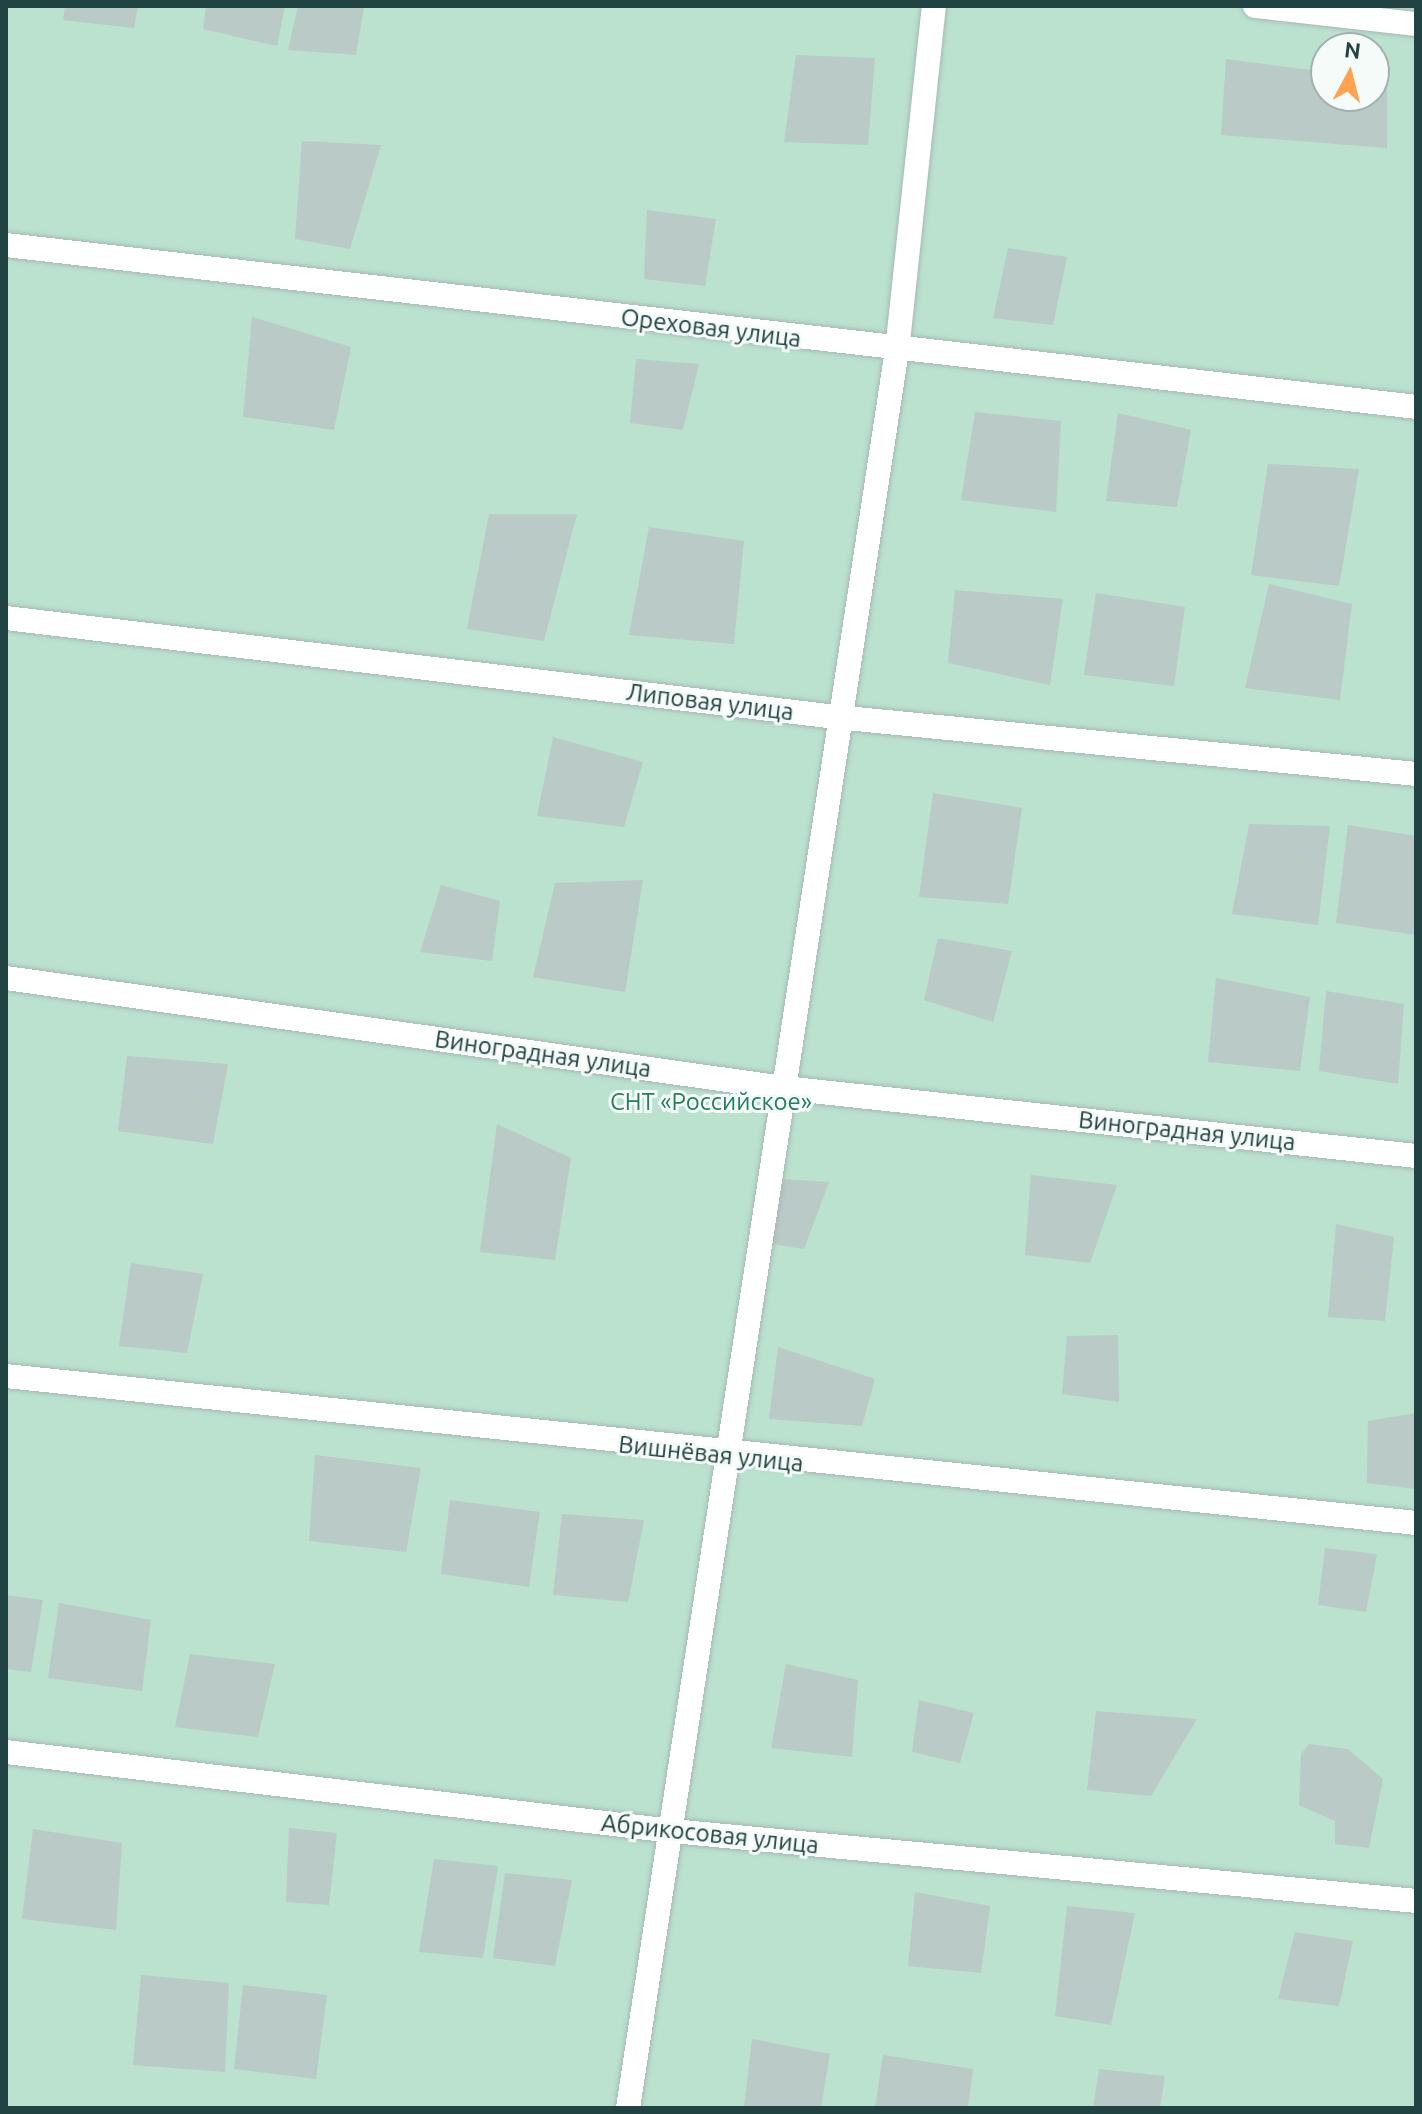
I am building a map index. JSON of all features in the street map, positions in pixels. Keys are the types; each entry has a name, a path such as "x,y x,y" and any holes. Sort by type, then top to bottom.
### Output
{"street":[{"path":"628,2108 784,1088 836,717 897,351 934,6"},
{"path":"1255,6 1416,24"},
{"name":"Ореховая улица","path":"6,245 897,351 1416,407"},
{"name":"Липовая улица","path":"6,618 836,717 1416,774"},
{"name":"Виноградная улица","path":"6,978 784,1088 1416,1156"},
{"name":"Вишнёвая улица","path":"6,1376 726,1457 1416,1523"},
{"name":"Абрикосовая улица","path":"6,1752 672,1831 1416,1901"}],"green space":[{"name":"СНТ «Российское»","path":"6,6 1416,6 1416,2108 6,2108"}],"building":[{"path":"65,6 138,6 134,28 63,20"},
{"path":"206,6 285,6 277,46 203,29"},
{"path":"298,6 364,6 356,55 288,50"},
{"path":"796,55 875,58 868,145 784,142"},
{"path":"1226,59 1310,70 1310,112 1387,112 1387,148 1221,135"},
{"path":"302,141 381,145 350,249 295,239"},
{"path":"647,210 716,219 705,286 644,279"},
{"path":"1008,248 1067,257 1053,325 993,318"},
{"path":"252,317 351,347 334,430 243,417"},
{"path":"636,359 699,364 683,430 630,423"},
{"path":"975,412 1061,421 1056,512 961,500"},
{"path":"1118,413 1191,430 1177,507 1106,501"},
{"path":"1268,464 1359,469 1339,586 1251,575"},
{"path":"489,514 577,514 544,641 467,629"},
{"path":"649,527 744,541 734,644 629,635"},
{"path":"1269,584 1352,604 1340,700 1245,688"},
{"path":"955,590 1063,599 1050,685 948,663"},
{"path":"1096,593 1185,607 1174,686 1084,675"},
{"path":"553,737 643,762 624,827 537,816"},
{"path":"933,793 1022,808 1008,904 919,897"},
{"path":"1249,824 1330,826 1318,925 1232,914"},
{"path":"1348,825 1416,836 1416,935 1336,923"},
{"path":"643,880 625,992 533,977 555,883"},
{"path":"441,885 500,901 492,961 420,952"},
{"path":"938,938 1012,951 993,1022 924,1000"},
{"path":"1216,978 1310,997 1300,1071 1208,1062"},
{"path":"1326,991 1404,1004 1398,1084 1319,1071"},
{"path":"127,1056 228,1064 213,1144 118,1131"},
{"path":"497,1124 571,1158 555,1260 480,1252"},
{"path":"1031,1175 1117,1185 1090,1263 1025,1255"},
{"path":"783,1179 829,1182 804,1249 771,1244"},
{"path":"1336,1224 1394,1237 1385,1321 1328,1317"},
{"path":"131,1263 203,1274 187,1353 119,1346"},
{"path":"1118,1335 1119,1402 1062,1394 1067,1336"},
{"path":"778,1347 875,1379 862,1426 769,1419"},
{"path":"1416,1413 1416,1489 1367,1483 1368,1421"},
{"path":"315,1455 421,1468 406,1552 309,1541"},
{"path":"450,1500 540,1512 529,1587 441,1574"},
{"path":"562,1514 644,1520 628,1602 553,1595"},
{"path":"1325,1548 1377,1554 1366,1612 1318,1605"},
{"path":"6,1595 43,1600 31,1672 6,1669"},
{"path":"59,1603 151,1620 142,1691 48,1678"},
{"path":"190,1654 275,1664 258,1737 175,1727"},
{"path":"786,1664 858,1680 852,1757 771,1748"},
{"path":"919,1700 974,1713 960,1763 912,1752"},
{"path":"1096,1711 1197,1719 1151,1796 1087,1790"},
{"path":"1309,1744 1348,1749 1383,1779 1369,1848 1335,1844 1335,1821 1299,1805 1301,1754"},
{"path":"289,1828 337,1833 329,1905 286,1902"},
{"path":"33,1829 122,1843 116,1930 22,1919"},
{"path":"434,1859 498,1866 483,1958 419,1952"},
{"path":"505,1873 572,1880 555,1966 493,1958"},
{"path":"915,1892 990,1906 981,1973 908,1966"},
{"path":"1067,1906 1135,1913 1111,2025 1055,2016"},
{"path":"1295,1932 1353,1941 1339,2006 1278,1999"},
{"path":"141,1975 229,1983 225,2072 133,2065"},
{"path":"243,1985 327,1995 316,2079 234,2069"},
{"path":"752,2039 830,2054 821,2108 744,2108"},
{"path":"883,2055 973,2069 968,2108 875,2108"},
{"path":"1099,2069 1165,2076 1160,2108 1093,2108"}]}
